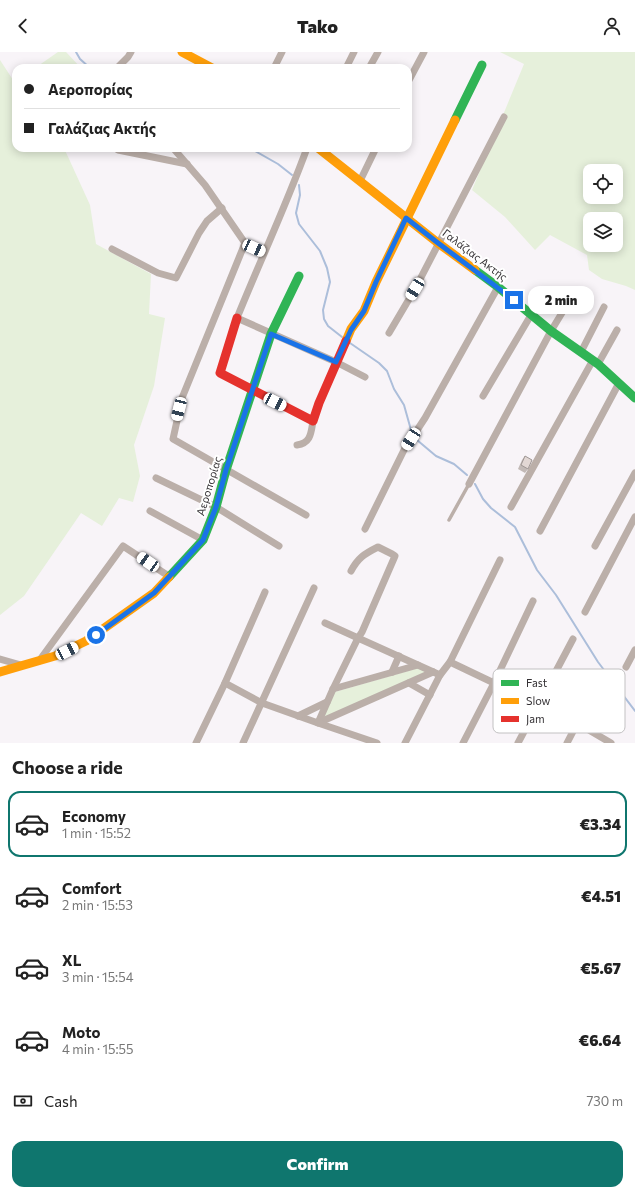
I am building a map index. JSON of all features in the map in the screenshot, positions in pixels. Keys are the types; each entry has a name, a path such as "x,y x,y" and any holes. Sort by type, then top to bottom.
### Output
{"street":[{"path":"121,64 131,52"},
{"path":"182,52 204,64"},
{"path":"276,64 282,52"},
{"path":"348,64 354,52"},
{"path":"371,64 378,52"},
{"path":"412,74 424,52"},
{"path":"297,445 304,444 310,438 319,403 336,362 351,330 364,311 406,218 482,65"},
{"path":"389,333 415,289 504,117"},
{"path":"128,152 187,164"},
{"path":"176,152 206,185 245,243 264,252"},
{"path":"305,152 285,206 237,318 220,373 314,421"},
{"name":"Γαλάζιας Ακτής","path":"329,152 360,181 406,218 498,287 551,331 595,362 635,398"},
{"path":"360,181 374,152"},
{"path":"112,249 158,273 176,278 199,233 207,221 222,208"},
{"path":"245,243 182,398 172,439 306,515"},
{"name":"Αεροπορίας","path":"0,672 61,654 86,641 154,593 203,540 216,507 226,470 271,334 299,276"},
{"path":"365,529 404,450 425,418 498,287"},
{"path":"469,484 551,331 574,292"},
{"path":"581,352 604,307"},
{"path":"483,396 531,315"},
{"path":"237,318 336,362 365,377"},
{"path":"511,507 595,362 618,330"},
{"path":"540,531 619,383"},
{"path":"595,546 635,473"},
{"path":"156,478 216,507 279,546"},
{"path":"150,511 203,540"},
{"path":"585,612 635,518"},
{"path":"39,661 123,546 170,577"},
{"path":"318,723 333,689 362,632 395,556 378,547 367,552 357,560 351,572"},
{"path":"318,723 409,683 437,674 450,662 500,560"},
{"path":"243,743 314,588"},
{"path":"196,743 225,683 265,592"},
{"path":"501,669 534,601"},
{"path":"325,623 437,674"},
{"path":"557,669 573,639"},
{"path":"626,667 635,650"},
{"path":"392,672 399,656"},
{"path":"0,659 21,665"},
{"path":"450,662 493,683"},
{"path":"333,689 418,665"},
{"path":"406,743 430,695 437,674"},
{"path":"225,683 262,703 377,743"},
{"path":"409,683 430,695"},
{"path":"463,743 493,685"},
{"path":"298,716 327,702"},
{"path":"336,729 340,714"},
{"path":"518,743 523,733"},
{"path":"567,743 572,733"},
{"path":"594,733 611,743"}],"lane":[{"path":"449,520 469,484"}],"green space":[{"path":"58,52 66,52 77,64 41,64"},
{"path":"500,52 635,52 635,290 602,279 589,270 587,255 550,235 535,250 505,217 472,190 524,64"},
{"path":"0,60 12,78 12,152 66,152 90,205 96,244 151,274 149,314 165,318 154,386 134,445 140,476 133,502 119,498 102,526 81,513 24,596 0,615"},
{"path":"418,668 426,672 323,718 335,692"}],"building":[{"path":"525,456 532,460 528,469 521,465"}],"waterway":[{"path":"76,52 80,59 86,64"},
{"path":"257,152 278,164 292,175"},
{"path":"299,185 300,195 296,213 299,224 320,251 327,268 330,282 323,310 324,319 328,326 342,337"},
{"path":"350,343 379,363 387,371 394,389 404,405 411,430"},
{"path":"417,440 436,456 454,464 467,475"},
{"path":"475,484 483,499 491,508 515,527 537,570 556,595 603,669"},
{"path":"625,698 635,711"}],"traffic: fast":[{"path":"455,120 482,65"},
{"path":"475,270 551,331 598,364 635,398"},
{"path":"169,577 203,540 216,507 226,470 271,334 299,276"}],"traffic: slow":[{"path":"182,52 204,64"},
{"path":"346,341 351,329 364,311 376,282 455,120"},
{"path":"323,152 438,243 475,270"},
{"path":"0,672 55,656 86,641 154,593 169,577"}],"traffic: jam":[{"path":"237,318 220,373 313,421 319,403 346,341"}],"route":[{"path":"96,635 154,593 203,540 216,507 226,470 271,334 336,362 351,330 364,311 406,218 514,300"}]}
